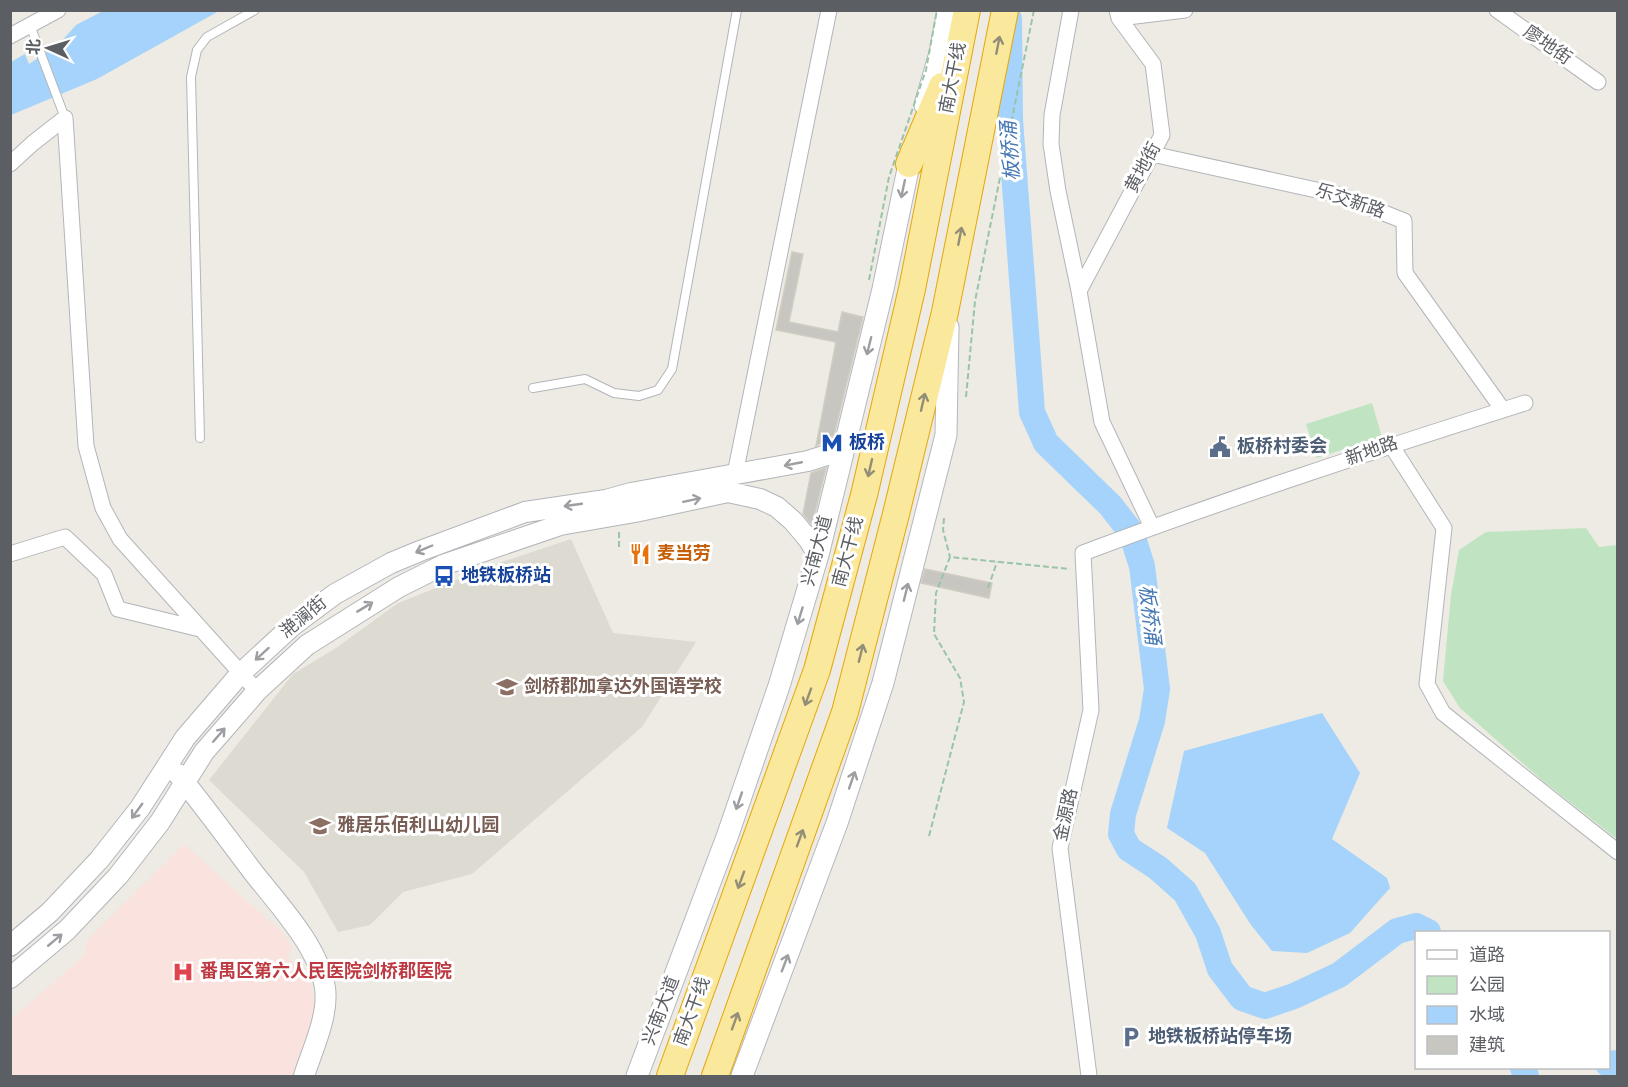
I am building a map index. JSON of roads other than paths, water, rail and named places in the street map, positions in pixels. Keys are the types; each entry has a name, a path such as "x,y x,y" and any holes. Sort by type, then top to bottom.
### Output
{"highway":[{"name":"南大干线","path":"670,1077 818,670 864,495 912,289 967,10"},
{"name":"南大干线","path":"715,1077 845,711 896,514 949,294 1005,10"},
{"path":"909,164 962,39"}],"main road":[{"name":"兴南大道","path":"637,1077 731,826 779,686 818,555 846,441 876,284 940,53 948,10"},
{"path":"742,1077 837,823 883,683 946,435 949,294"}],"street":[{"path":"10,36 58,10"},
{"path":"735,474 829,10"},
{"path":"1071,10 1052,115 1052,144 1058,191 1079,291 1102,422 1152,527"},
{"path":"1118,14 1185,10"},
{"name":"廖地街","path":"1497,10 1598,82"},
{"name":"黄地街","path":"1079,291 1162,135 1153,64 1118,14"},
{"path":"10,164 66,118"},
{"path":"66,118 86,446 103,508 120,539 257,691"},
{"name":"乐交新路","path":"1152,154 1339,195 1404,221 1405,273 1503,410"},
{"name":"新地路","path":"1083,553 1391,445 1526,403"},
{"path":"633,503 735,474 808,461 827,455 846,441"},
{"path":"1391,445 1444,528 1427,684 1443,713 1617,852"},
{"path":"633,503 728,492 760,499 777,507 793,520 818,555"},
{"name":"滟澜街","path":"10,946 50,912 99,860 140,808 185,738 240,674 292,626 335,594 391,563 450,538 525,512 606,500 633,503"},
{"name":"滟澜街","path":"10,978 67,930 118,876 160,822 204,752 257,691 307,645 399,586 443,565 633,503"},
{"path":"479,528 488,550"},
{"path":"10,554 64,537 105,574 118,609 200,629"},
{"name":"金源路","path":"1083,553 1091,710 1060,848 1089,1077"},
{"path":"169,762 296,929 309,947 321,972 325,989 325,1007 304,1077"}],"lane":[{"path":"200,438 191,78 196,50 207,37 255,10"},
{"path":"533,388 585,379 614,393 639,396 658,390 672,369 737,10"},
{"path":"30,25 66,118"}],"water":[{"path":"103,11 219,11 97,79 11,115 11,62 25,54 29,64 59,44 76,25"},
{"path":"1322,713 1360,773 1332,839 1387,878 1390,888 1350,933 1307,953 1272,951 1251,925 1205,853 1167,828 1184,751"}],"waterway":[{"name":"板桥涌","path":"1009,19 1010,120 1032,412 1046,443 1110,505 1131,532 1142,566 1157,689 1152,721 1123,814 1121,834 1129,849 1158,868 1185,892 1208,933 1220,969 1242,998 1265,1006 1294,996 1339,975 1397,931 1416,926 1426,931"},
{"path":"1610,1064 1618,1063"},
{"name":"板桥涌","path":"1523,1069 1526,1076"}],"place":[{"name":"板桥","path":"832,443"},
{"name":"板桥村委会","path":"1220,447"},
{"name":"麦当劳","path":"640,554"},
{"name":"地铁板桥站","path":"444,576"},
{"name":"剑桥郡加拿达外国语学校","path":"507,687"},
{"name":"雅居乐佰利山幼儿园","path":"320,826"},
{"name":"番禺区第六人民医院剑桥郡医院","path":"183,972"},
{"name":"地铁板桥站停车场","path":"1131,1037"}]}
